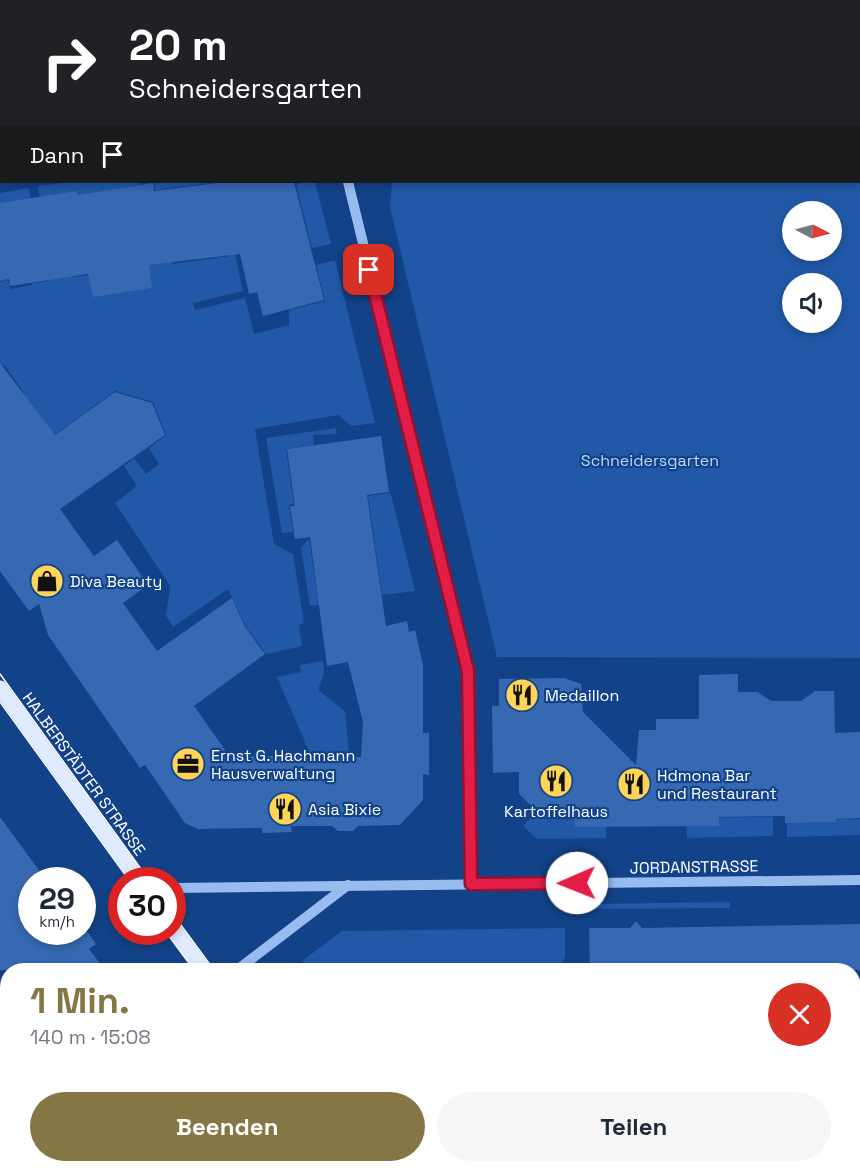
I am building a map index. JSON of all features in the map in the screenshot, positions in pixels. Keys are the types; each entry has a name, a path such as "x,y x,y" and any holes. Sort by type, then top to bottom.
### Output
{"main road":[{"name":"HALBERSTÄDTER STRASSE","path":"0,688 130,867"},
{"path":"185,945 199,963"}],"street":[{"path":"348,183 468,671 471,884"},
{"name":"JORDANSTRASSE","path":"186,888 860,880"},
{"path":"246,963 349,885"}],"green space":[{"path":"64,183 139,183 139,185 41,203 38,186"},
{"path":"154,183 211,183 155,190"},
{"path":"315,183 331,244 312,248 296,185"},
{"name":"Schneidersgarten","path":"392,183 860,183 860,658 497,657 390,207"},
{"path":"29,188 31,205 0,210 0,193"},
{"path":"234,249 243,291 193,303 195,310 245,298 254,334 289,325 289,310 325,301 316,265 335,260 375,423 351,426 339,415 255,429 274,544 293,554 304,623 299,625 302,646 266,654 246,627 228,589 173,627 166,616 170,586 115,503 137,486 124,466 134,458 146,474 159,464 149,448 166,435 153,402 115,391 25,456 0,411 24,393 5,366 0,369 0,282 8,280 10,289 47,281 71,271 72,277 107,273 170,256 172,264 230,256 229,250"},
{"path":"336,428 337,434 313,435 314,445 286,449 294,504 289,505 293,532 282,533 266,438"},
{"path":"389,493 415,591 382,595 368,496"},
{"path":"309,539 319,605 310,606 301,548"},
{"path":"323,661 324,674 318,690 345,711 349,753 310,754 277,677 301,672 300,665"},
{"path":"536,812 543,819 606,819 606,838 537,839 523,826"},
{"path":"773,817 773,836 687,838 686,818"},
{"path":"860,819 860,835 787,837 787,820"},
{"path":"730,902 730,908 590,909 590,904"},
{"path":"565,928 565,957 563,963 304,963 302,961 342,931"}],"building":[{"path":"153,183 154,191 217,183 294,183 324,300 263,316 257,292 249,294 240,254 149,265 152,288 93,297 88,274 10,286 9,279 0,281 0,203 77,191 78,195"},
{"path":"0,363 55,435 115,392 152,403 165,435 60,509 94,556 117,540 148,585 123,603 157,651 232,598 245,627 265,654 194,706 230,757 308,755 308,758 361,757 363,722 348,662 327,666 310,537 295,539 290,506 295,506 287,449 381,436 389,492 367,495 386,626 407,621 409,632 415,630 423,665 423,733 429,733 429,775 423,774 423,800 400,825 358,826 353,831 338,831 332,826 291,826 292,832 262,833 262,828 198,829 185,823 145,765 140,768 48,635 39,604 29,611 0,571"},
{"path":"738,674 738,692 757,692 771,701 801,701 815,691 834,691 835,733 860,732 860,818 836,819 836,822 785,823 785,816 719,817 719,826 575,827 575,818 544,818 519,794 519,772 493,773 492,706 499,706 499,679 564,678 581,684 583,712 636,765 639,730 656,730 656,719 699,719 699,675"},
{"path":"0,817 37,867 18,867 18,945 95,945 89,949 100,963 0,963"},
{"path":"636,921 642,928 860,924 860,963 590,963 589,928 630,928"}],"tram line":[{"path":"0,674 140,867"},
{"path":"0,702 120,867"},
{"path":"186,932 209,963"},
{"path":"176,945 189,963"}],"place":[{"name":"Diva Beauty","path":"47,581"},
{"name":"Medaillon","path":"522,695"},
{"name":"Ernst G. Hachmann Hausverwaltung","path":"188,764"},
{"name":"Kartoffelhaus","path":"556,781"},
{"name":"Hdmona Bar und Restaurant","path":"634,784"},
{"name":"Asia Bixie","path":"285,809"}],"route":[{"path":"369,270 468,671 471,884 577,883"}]}
